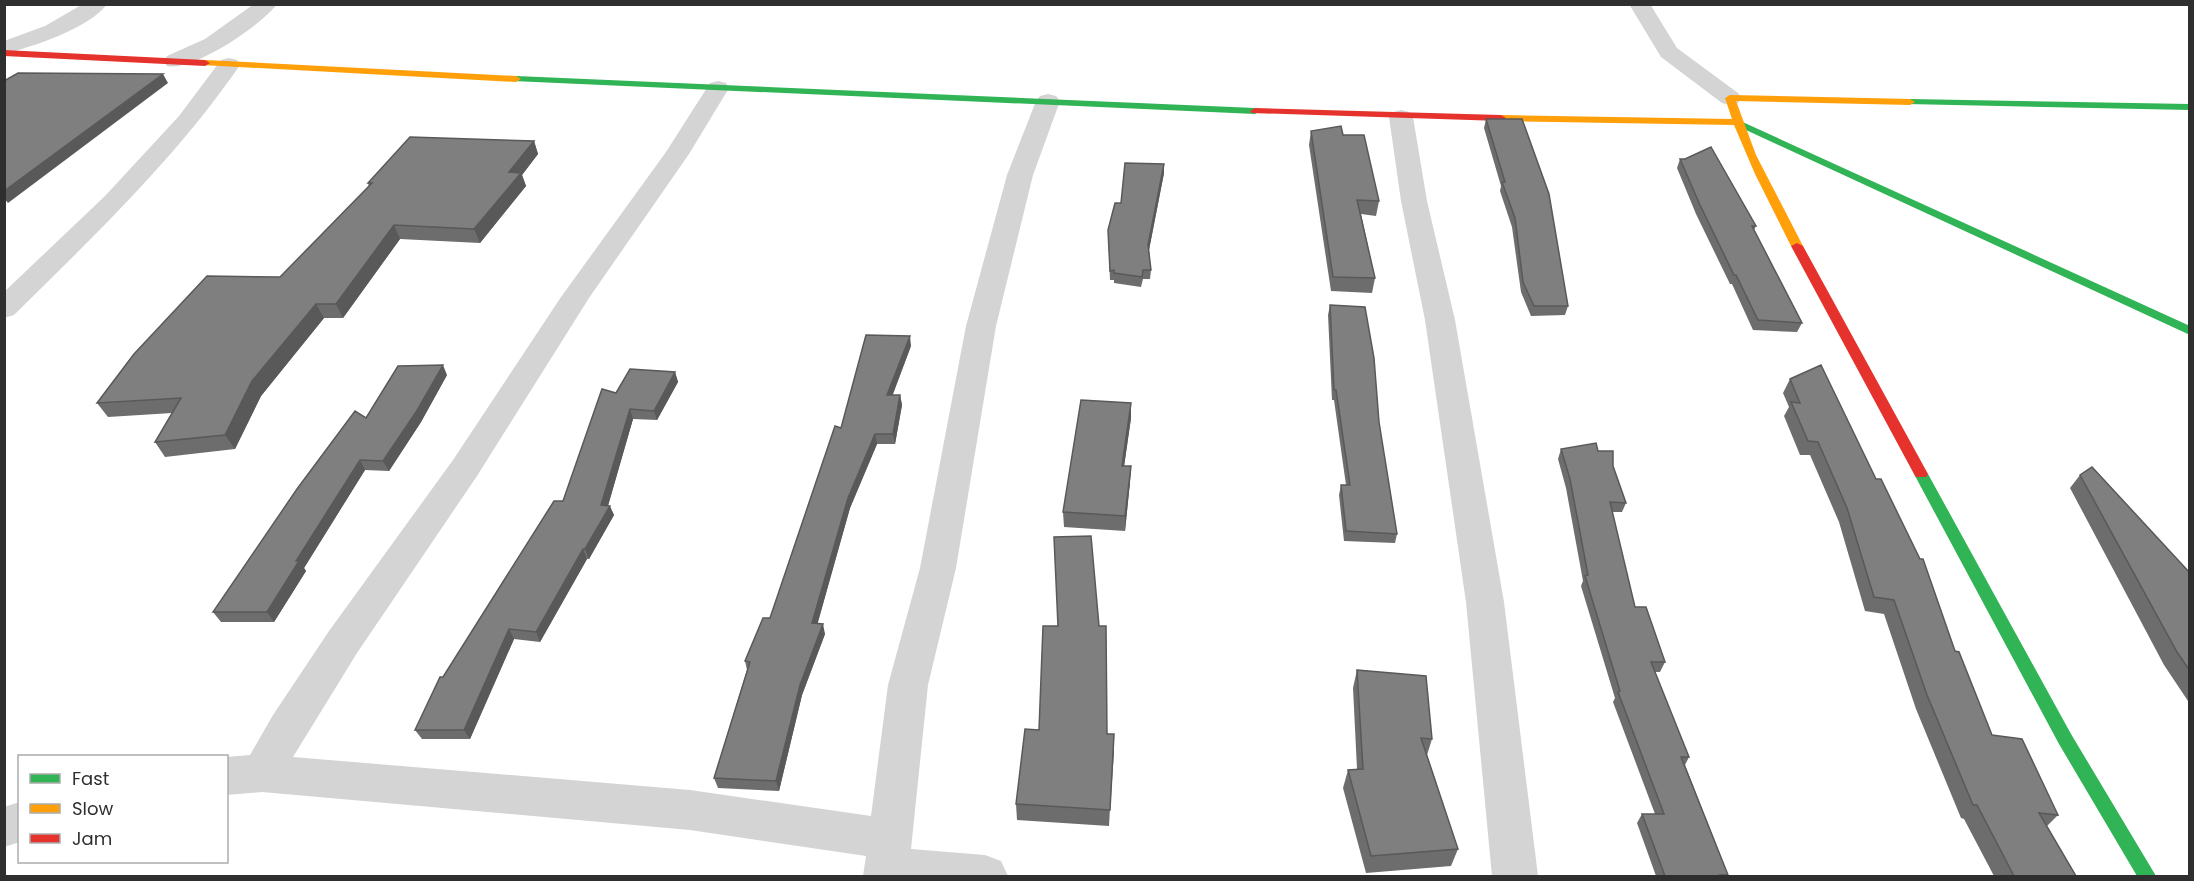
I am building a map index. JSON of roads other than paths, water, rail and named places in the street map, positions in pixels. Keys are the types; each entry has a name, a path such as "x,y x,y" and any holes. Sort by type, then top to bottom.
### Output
{"street":[{"path":"4,48 32,41 56,31 97,4"},
{"path":"175,61 202,51 224,38 267,4"},
{"path":"1639,4 1669,52 1730,98 2190,107"},
{"path":"4,53 1401,117 1737,122 2190,332"},
{"path":"4,309 114,202 186,121 229,65"},
{"path":"244,774 288,727 343,642 465,468 575,297 677,154 718,87"},
{"path":"1730,98 1737,122 1814,278 2065,739 2147,876"},
{"path":"887,862 909,686 938,568 981,327 1020,175 1048,101"},
{"path":"1401,117 1414,201 1440,320 1485,602 1515,876"},
{"path":"244,774 690,810 887,862 985,876"}]}
